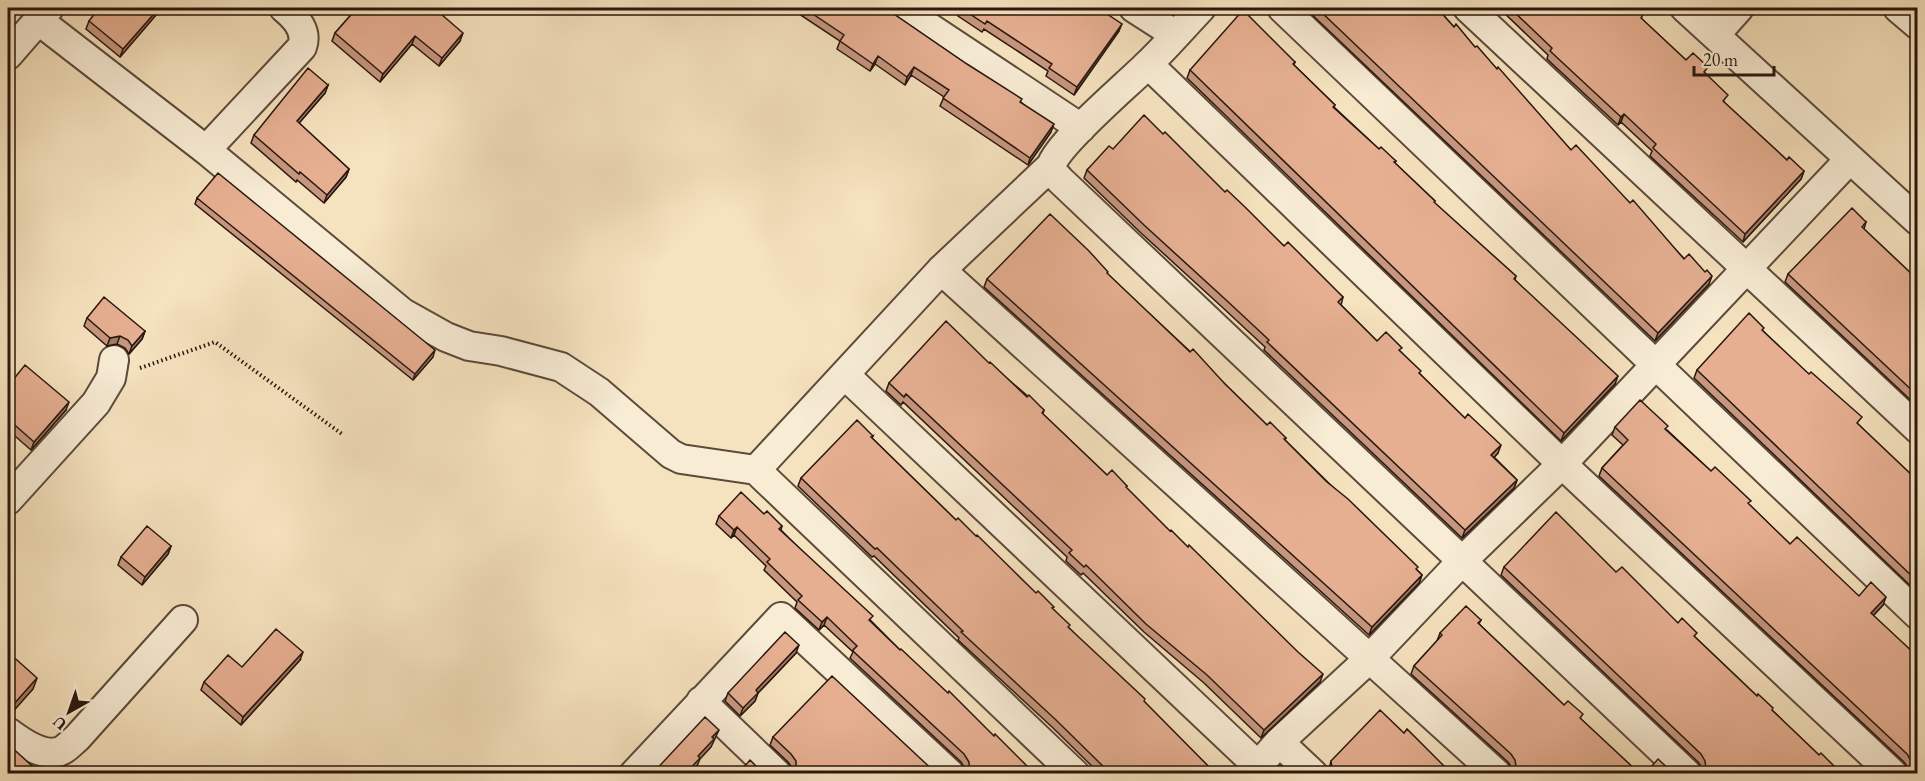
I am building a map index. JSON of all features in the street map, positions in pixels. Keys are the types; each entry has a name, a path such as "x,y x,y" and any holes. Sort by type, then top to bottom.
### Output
{"street":[{"path":"206,150 302,47 304,43 301,28 295,18 284,8"},
{"path":"900,8 1082,128"},
{"path":"1134,8 1176,34"},
{"path":"756,470 942,270 1051,166 1053,159 1082,128 1201,8"},
{"path":"1282,8 1917,615"},
{"path":"1468,8 1747,267 1917,429"},
{"path":"1685,8 1917,221"},
{"path":"1715,35 1739,8"},
{"path":"1899,8 1917,25"},
{"path":"8,55 44,14 403,313 446,337 469,346 501,351 561,367 599,392 660,446 681,459 756,470 1075,774"},
{"path":"1148,64 1562,464 1893,774"},
{"path":"844,375 1254,770 1279,742 1369,659 1463,560 1562,464 1850,159"},
{"path":"1051,166 1052,171 1060,180 1687,774"},
{"path":"942,270 1497,774"},
{"path":"8,500 85,416 113,369"},
{"path":"634,774 781,616 950,774"},
{"path":"8,732 23,743 44,752 57,752 66,748 183,621"},
{"path":"700,701 777,774"},
{"path":"1279,742 1313,774"}],"path":[{"path":"113,369 214,342 342,434"}],"building":[{"path":"99,8 159,8 123,49 89,21"},
{"path":"357,8 434,8 463,33 442,58 415,36 383,74 335,33"},
{"path":"804,8 885,8 1022,99 1020,102 1054,124 1030,158 943,98 949,90 914,67 907,77 878,56 873,64 840,41 844,35"},
{"path":"961,8 1098,8 1122,24 1077,87 1049,68 1052,64 987,21 985,24"},
{"path":"1317,8 1437,8 1454,27 1456,24 1497,69 1498,67 1571,150 1576,145 1630,203 1633,200 1684,259 1689,254 1705,272 1707,270 1712,276 1658,333"},
{"path":"1510,8 1635,8 1643,15 1641,18 1686,60 1693,53 1708,67 1704,72 1728,95 1723,101 1787,160 1789,157 1804,171 1745,234 1653,148 1656,144 1624,114 1621,117 1550,51 1552,48"},
{"path":"1243,10 1335,105 1333,107 1379,149 1381,147 1396,161 1394,162 1434,202 1516,276 1514,279 1618,376 1564,433 1190,70"},
{"path":"308,68 328,85 297,121 349,169 327,195 254,135"},
{"path":"1144,115 1163,134 1165,132 1225,192 1227,190 1284,246 1288,242 1343,297 1338,302 1377,341 1386,332 1402,348 1399,350 1421,371 1419,373 1465,418 1468,414 1501,445 1491,455 1517,480 1465,530 1267,342 1269,340 1087,170 1109,146 1113,149"},
{"path":"218,173 435,350 415,374 197,198"},
{"path":"1852,208 1866,222 1862,227 1917,279 1917,395 1788,274"},
{"path":"1050,214 1089,251 1107,273 1190,352 1193,349 1267,425 1270,422 1327,482 1348,499 1418,567 1416,569 1422,575 1372,627 987,279"},
{"path":"104,297 145,331 132,346 128,340 120,336 110,338 87,318"},
{"path":"1749,313 1764,328 1762,330 1809,374 1811,372 1862,417 1857,423 1917,480 1917,581 1697,370"},
{"path":"946,321 1027,397 1029,395 1044,410 1042,413 1107,475 1112,470 1170,531 1188,547 1189,545 1323,674 1264,730 1207,675 1146,624 1086,565 1084,567 1069,553 1072,550 906,394 904,397 889,383"},
{"path":"25,365 69,402 34,442 8,419 8,386"},
{"path":"1640,400 1668,426 1665,429 1711,471 1715,467 1751,501 1748,503 1790,544 1797,537 1859,596 1871,582 1886,597 1871,613 1917,656 1917,771 1907,754 1602,468 1628,440 1615,427"},
{"path":"857,420 873,436 871,437 956,520 958,518 977,535 1036,593 1038,591 1070,625 1068,627 1145,699 1144,701 1216,774 1111,774 961,632 963,631 877,548 875,549 801,478"},
{"path":"741,492 764,514 767,511 782,526 779,529 873,616 869,620 948,693 949,691 1035,774 967,774 969,762 964,754 854,652 857,646 827,617 822,622 798,600 802,596 767,562 770,559 737,527 734,530 719,516"},
{"path":"1556,512 1616,572 1622,567 1678,623 1682,618 1697,633 1694,636 1842,774 1704,774 1705,761 1701,754 1504,567"},
{"path":"147,526 171,546 145,577 121,557"},
{"path":"1466,606 1481,620 1478,623 1564,705 1568,701 1583,714 1580,718 1640,774 1519,774 1511,754 1414,666 1442,635 1440,633"},
{"path":"276,629 303,652 243,717 204,682 228,655 242,667"},
{"path":"785,632 799,645 756,690 758,693 743,708 728,693"},
{"path":"8,652 37,678 13,705 8,706"},
{"path":"832,676 937,774 794,774 796,761 773,737"},
{"path":"1380,710 1404,733 1407,729 1452,774 1339,774 1332,767 1331,761"},
{"path":"705,717 719,730 698,756 700,758 685,774 682,771 680,774 652,774"},
{"path":"8,744 41,774 8,774"},
{"path":"1658,759 1674,774 1645,774"},
{"path":"750,760 764,774 738,774"}]}
